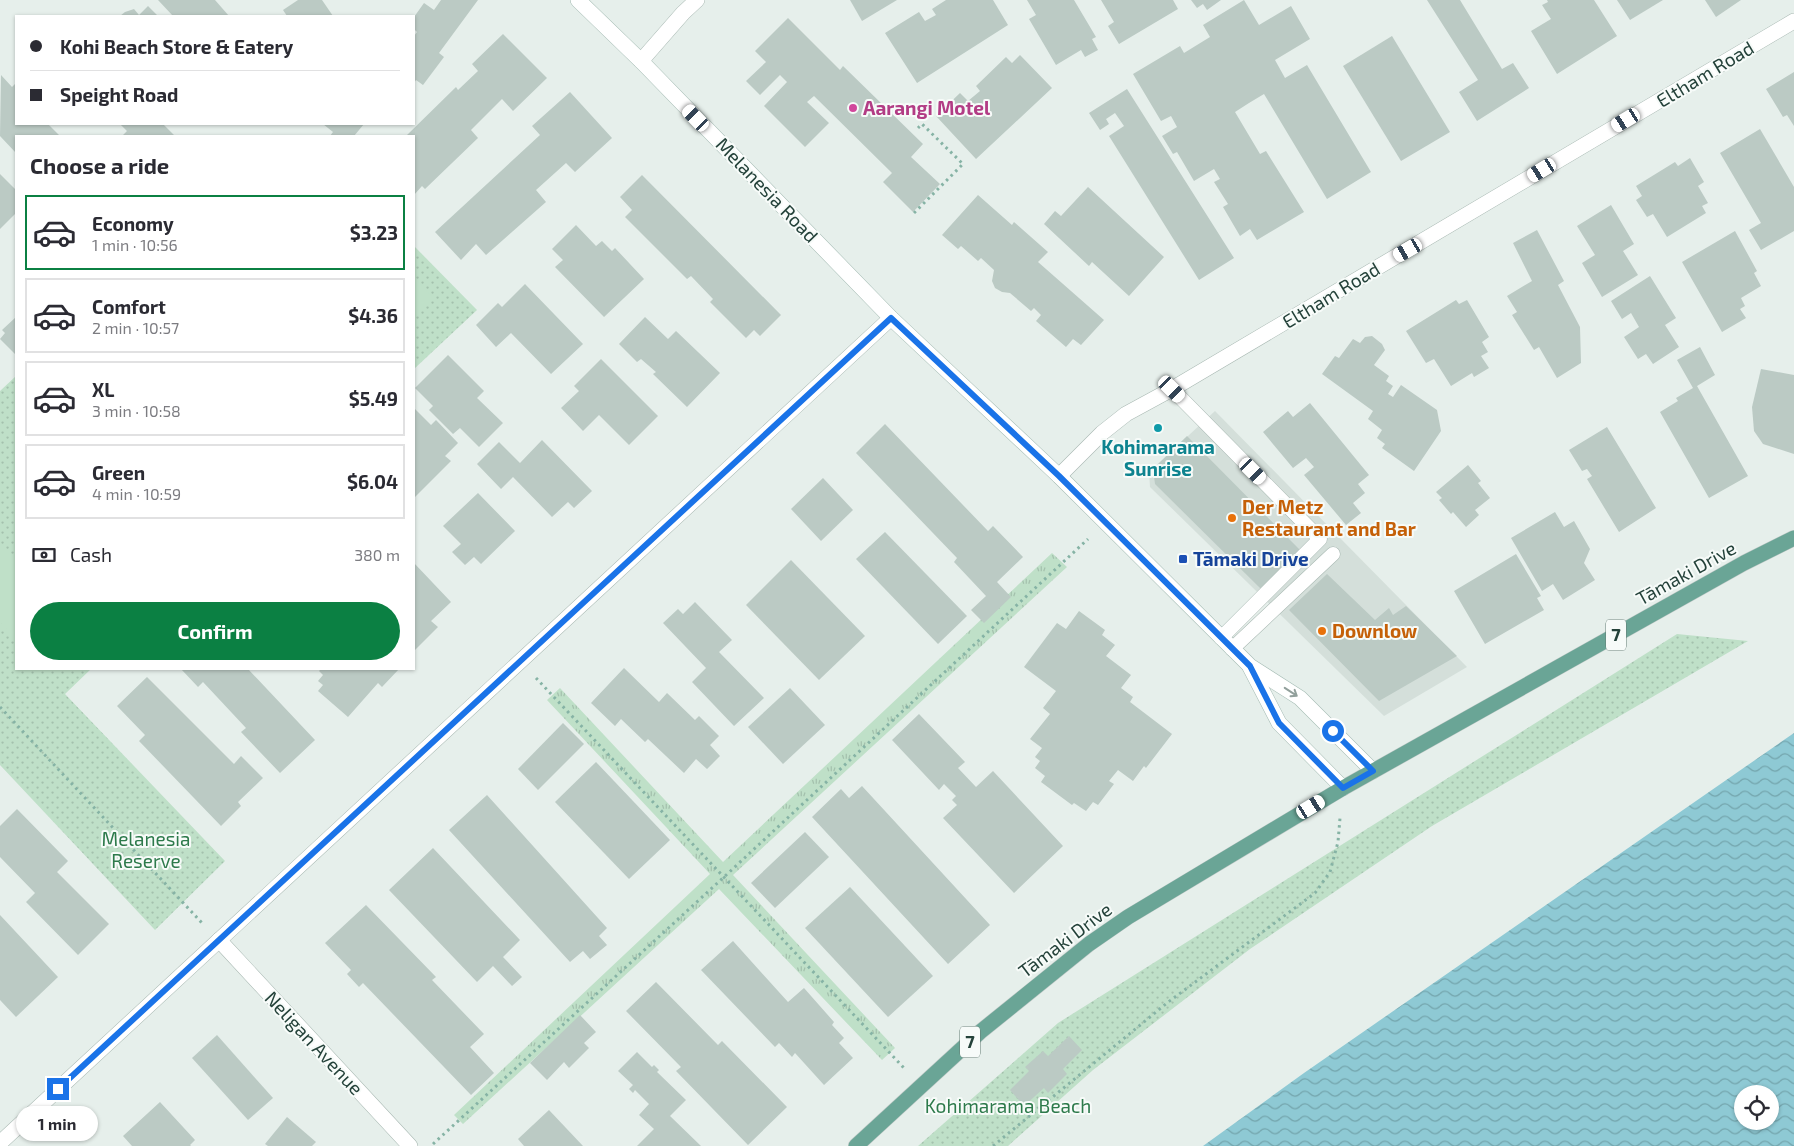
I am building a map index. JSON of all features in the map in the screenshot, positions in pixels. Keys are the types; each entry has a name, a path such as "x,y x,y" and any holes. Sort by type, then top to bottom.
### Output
{"main road":[{"name":"Tāmaki Drive","path":"856,1146 980,1032 1089,944 1136,912 1343,788 1744,563 1794,538"}],"street":[{"name":"Melanesia Road","path":"578,0 641,61 891,318 1059,476 1250,666"},
{"path":"641,61 682,12 697,0"},
{"name":"Eltham Road","path":"1059,476 1083,451 1120,419 1794,21"},
{"path":"0,1143 891,318"},
{"path":"1250,666 1300,698 1373,771"},
{"path":"1250,666 1279,723 1343,788"},
{"name":"Neligan Avenue","path":"219,940 410,1146"}],"lane":[{"path":"1172,389 1320,539 1220,638"},
{"path":"1232,649 1333,554"}],"path":[{"path":"914,213 963,164 922,124 918,128"},
{"path":"431,1146 724,878 1105,523"},
{"path":"520,661 921,1087"},
{"path":"0,707 219,940"},
{"path":"993,1146 1167,1003 1314,893 1330,872 1338,842 1343,788"}],"shaded area":[{"path":"1215,411 1467,667 1384,716 1150,487 1149,472"}],"green space":[{"path":"415,247 477,310 415,368"},
{"path":"415,278 433,298 415,316"},
{"name":"Melanesia Reserve","path":"15,377 15,670 90,670 65,694 225,861 155,930 0,765 0,391"},
{"path":"0,546 15,562 15,639 0,622"},
{"path":"1052,553 1067,567 733,875 895,1048 882,1060 719,889 463,1124 454,1115 710,874 547,700 560,688 723,862"},
{"name":"Kohimarama Beach","path":"1677,634 1748,641 1432,826 1250,949 1093,1070 1008,1146 918,1146 1058,1023"}],"water":[{"path":"1794,733 1794,1146 1203,1146 1304,1073"}],"building":[{"path":"158,0 215,0 228,15 172,15"},
{"path":"298,0 322,0 332,15 286,15 283,10"},
{"path":"441,0 478,0 439,53 444,57 423,85 416,80 415,82 415,35 417,32 415,30 415,16 424,3 434,10"},
{"path":"850,0 897,0 862,21"},
{"path":"946,0 993,0 1008,25 917,83 885,33 919,12 925,21 936,15 932,9"},
{"path":"1027,0 1074,0 1096,37 1092,39 1098,50 1085,57 1081,50 1056,65 1029,19 1036,15"},
{"path":"1101,0 1173,0 1178,9 1119,44 1108,26 1114,22"},
{"path":"1191,0 1221,0 1207,10 1203,4 1197,8"},
{"path":"1244,0 1259,25 1291,6 1310,39 1275,60 1285,78 1307,65 1371,172 1327,199 1264,94 1235,112 1260,154 1266,151 1304,212 1257,240 1250,229 1240,236 1223,207 1228,204 1214,182 1220,179 1214,169 1194,181 1177,152 1173,154 1162,136 1177,127 1171,116 1161,121 1133,74 1180,46 1184,53 1210,37 1203,25"},
{"path":"1427,0 1460,0 1502,69 1513,63 1529,88 1477,121 1459,92 1478,80"},
{"path":"1547,0 1594,0 1617,36 1557,74 1531,31 1551,19 1542,5 1548,2"},
{"path":"1617,0 1663,0 1630,20"},
{"path":"1705,0 1741,0 1716,17"},
{"path":"148,6 157,15 139,15"},
{"path":"134,9 139,15 121,15 125,12"},
{"path":"788,18 840,70 843,66 923,144 911,157 940,184 913,212 883,182 892,173 814,96 807,102 829,123 805,147 764,106 787,82 780,75 760,95 746,81 766,62 755,51"},
{"path":"503,34 547,78 513,111 502,99 471,130 478,138 425,189 422,186 415,194 415,135 407,135 456,87 458,90 478,71 472,64"},
{"path":"1392,36 1450,132 1401,161 1343,66"},
{"path":"1020,55 1052,88 976,159 936,116 960,93 968,101 980,91 976,86 1006,57 1012,63"},
{"path":"1794,72 1794,126 1787,115 1783,117 1766,89"},
{"path":"1,75 12,87 15,84 15,125 49,125 59,135 15,135 15,152 0,136"},
{"path":"1127,89 1234,258 1199,280 1109,136 1124,126 1115,113 1106,119 1109,124 1100,130 1089,113"},
{"path":"570,92 612,138 575,172 566,163 536,190 546,202 486,255 476,244 461,260 435,232 540,135 532,126"},
{"path":"121,125 164,125 174,135 123,135 127,131"},
{"path":"324,125 363,125 355,135 331,135 333,132"},
{"path":"1760,129 1794,187 1794,231 1761,250 1749,230 1761,223 1720,153"},
{"path":"1690,158 1704,182 1698,186 1708,203 1702,206 1706,213 1667,237 1653,214 1647,217 1636,200 1642,196 1636,186 1675,162 1678,166"},
{"path":"0,174 15,189 15,214 0,229"},
{"path":"642,175 781,315 760,336 754,330 746,338 710,302 713,299 691,276 687,279 625,217 632,210 620,197"},
{"path":"1088,187 1164,257 1129,296 1092,262 1089,266 1044,224 1055,211 1061,216"},
{"path":"978,195 1012,225 1014,222 1048,252 1038,262 1104,320 1081,345 1073,339 1066,347 1036,321 1041,315 1034,308 1031,311 1010,293 1002,292 995,288 992,281 994,270 981,258 978,261 961,246 958,249 942,235"},
{"path":"1611,205 1634,244 1623,251 1638,275 1602,297 1582,263 1595,255 1577,226"},
{"path":"576,225 596,246 602,241 612,251 615,248 644,279 604,317 555,267 563,260 552,249"},
{"path":"1537,230 1564,281 1558,285 1580,327 1581,363 1557,378 1539,347 1534,350 1512,315 1517,312 1507,296 1532,281 1513,243"},
{"path":"1735,231 1757,271 1754,273 1761,286 1741,298 1745,306 1740,309 1746,318 1722,332 1682,262"},
{"path":"1650,276 1676,318 1665,325 1679,347 1653,364 1646,354 1638,359 1624,337 1639,327 1631,313 1622,319 1611,301"},
{"path":"525,284 583,344 551,374 511,333 496,347 476,325 498,303 502,307"},
{"path":"1456,300 1459,304 1467,300 1489,337 1482,342 1488,352 1481,356 1489,368 1474,377 1472,373 1451,386 1434,359 1426,363 1406,331"},
{"path":"645,317 668,339 676,331 720,373 687,407 653,374 656,372 641,359 637,362 619,344"},
{"path":"15,318 15,354 0,339 5,333 2,330"},
{"path":"1372,336 1382,344 1385,350 1374,365 1389,376 1386,381 1393,386 1388,394 1393,397 1401,385 1437,410 1441,431 1414,471 1382,448 1385,444 1377,438 1382,430 1368,419 1373,411 1322,374 1335,356 1339,358 1353,339 1360,343 1365,337"},
{"path":"1700,347 1715,375 1697,386 1748,476 1709,498 1660,412 1678,401 1676,398 1693,388 1677,360"},
{"path":"448,355 484,391 477,398 503,423 479,447 460,428 453,434 429,410 433,406 415,388"},
{"path":"601,359 658,416 629,445 599,415 583,431 561,408 579,391 574,386"},
{"path":"1761,369 1794,375 1794,454 1763,444 1754,431 1752,407"},
{"path":"1310,403 1369,475 1358,484 1365,493 1353,503 1361,513 1346,525 1304,475 1314,467 1306,458 1293,468 1263,432 1288,411 1293,417"},
{"path":"415,409 431,425 436,420 458,443 445,456 451,461 415,497"},
{"path":"885,424 988,531 993,526 1023,557 997,582 1011,597 984,623 971,610 986,596 954,562 957,558 856,453"},
{"path":"1607,427 1656,508 1619,532 1587,479 1592,476 1587,469 1582,471 1569,450"},
{"path":"1187,436 1300,550 1261,589 1155,484 1153,469"},
{"path":"542,440 592,491 574,508 568,502 552,517 513,477 501,489 477,464 499,442 520,463"},
{"path":"1468,465 1481,481 1478,483 1490,498 1475,510 1479,515 1466,527 1439,500 1442,498 1436,492"},
{"path":"823,478 853,510 821,541 791,509"},
{"path":"478,493 515,531 481,564 474,557 465,565 452,552 461,544 443,526"},
{"path":"1555,512 1564,527 1574,521 1590,549 1584,563 1595,580 1563,600 1553,584 1542,591 1511,538"},
{"path":"885,532 967,616 938,644 856,559"},
{"path":"1516,554 1541,596 1537,598 1544,610 1485,644 1454,591"},
{"path":"791,560 865,636 819,680 746,605"},
{"path":"415,564 451,602 431,621 438,627 415,650"},
{"path":"1327,574 1375,620 1389,608 1393,615 1406,606 1457,656 1379,701 1289,610"},
{"path":"695,602 732,640 719,652 764,698 734,726 692,682 706,668 663,623 678,609 683,614"},
{"path":"1079,611 1105,630 1102,635 1115,645 1106,656 1131,675 1121,688 1133,697 1130,702 1172,734 1146,768 1144,766 1133,781 1118,770 1109,781 1114,784 1098,805 1093,802 1086,811 1074,803 1072,805 1041,782 1045,776 1035,768 1040,761 1035,757 1042,748 1030,739 1050,714 1043,708 1056,691 1024,667 1057,623 1066,629"},
{"path":"624,668 659,702 667,693 695,720 699,716 719,736 710,745 720,756 707,769 696,759 684,773 648,739 645,742 621,719 615,726 591,703"},
{"path":"182,670 249,670 315,740 280,773 241,732 246,728 203,682 198,687"},
{"path":"398,670 382,687 378,683 348,717 318,691 323,685 318,681 323,675 319,671"},
{"path":"147,677 234,764 241,756 263,778 238,802 241,806 221,826 139,741 145,735 117,706"},
{"path":"790,688 825,725 783,764 748,727"},
{"path":"919,714 965,762 958,768 976,787 993,771 1063,846 1014,893 943,818 957,805 952,800 956,796 944,784 939,790 892,740"},
{"path":"563,723 584,744 538,790 518,769"},
{"path":"596,762 670,840 629,879 555,802"},
{"path":"862,786 990,925 948,964 812,817 841,789 849,798"},
{"path":"487,795 607,928 599,936 607,945 590,959 583,951 570,962 449,830"},
{"path":"17,809 68,861 57,872 109,924 78,955 26,902 35,893 0,857 0,826"},
{"path":"805,832 829,857 775,908 751,883"},
{"path":"433,848 520,940 503,957 522,977 512,986 493,966 477,982 389,890"},
{"path":"850,887 933,976 888,1017 805,928"},
{"path":"366,905 436,977 432,980 484,1034 470,1047 494,1073 471,1095 363,983 359,987 347,974 351,970 325,943"},
{"path":"0,915 58,977 16,1017 0,1000"},
{"path":"733,941 788,1002 804,988 834,1022 832,1025 844,1038 839,1043 853,1058 824,1085 795,1053 792,1057 779,1043 775,1047 701,970"},
{"path":"656,982 718,1045 722,1041 787,1107 748,1145 676,1071 681,1067 626,1011"},
{"path":"580,1015 596,1032 584,1043 589,1048 569,1068 564,1062 547,1080 530,1063"},
{"path":"217,1035 273,1098 248,1120 192,1058"},
{"path":"1069,1036 1082,1050 1063,1069 1067,1074 1048,1093 1044,1088 1024,1106 1010,1090 1029,1071 1025,1067 1043,1051 1048,1056"},
{"path":"637,1052 652,1067 654,1065 659,1070 657,1072 686,1100 670,1116 701,1146 637,1146 654,1129 639,1115 649,1104 635,1090 633,1093 629,1089 633,1085 618,1071"},
{"path":"160,1102 195,1140 191,1146 132,1146 123,1136"},
{"path":"549,1110 583,1146 524,1146 518,1139"},
{"path":"287,1117 316,1142 312,1146 268,1146 265,1144"}],"place":[{"name":"Aarangi Motel","path":"853,108"},
{"name":"Kohimarama Sunrise","path":"1158,428"},
{"name":"Der Metz Restaurant and Bar","path":"1232,518"},
{"name":"Tāmaki Drive","path":"1183,559"},
{"name":"Downlow","path":"1322,631"}],"route":[{"path":"58,1089 891,318 1059,476 1250,666 1279,723 1343,788 1373,771 1333,731"}]}
